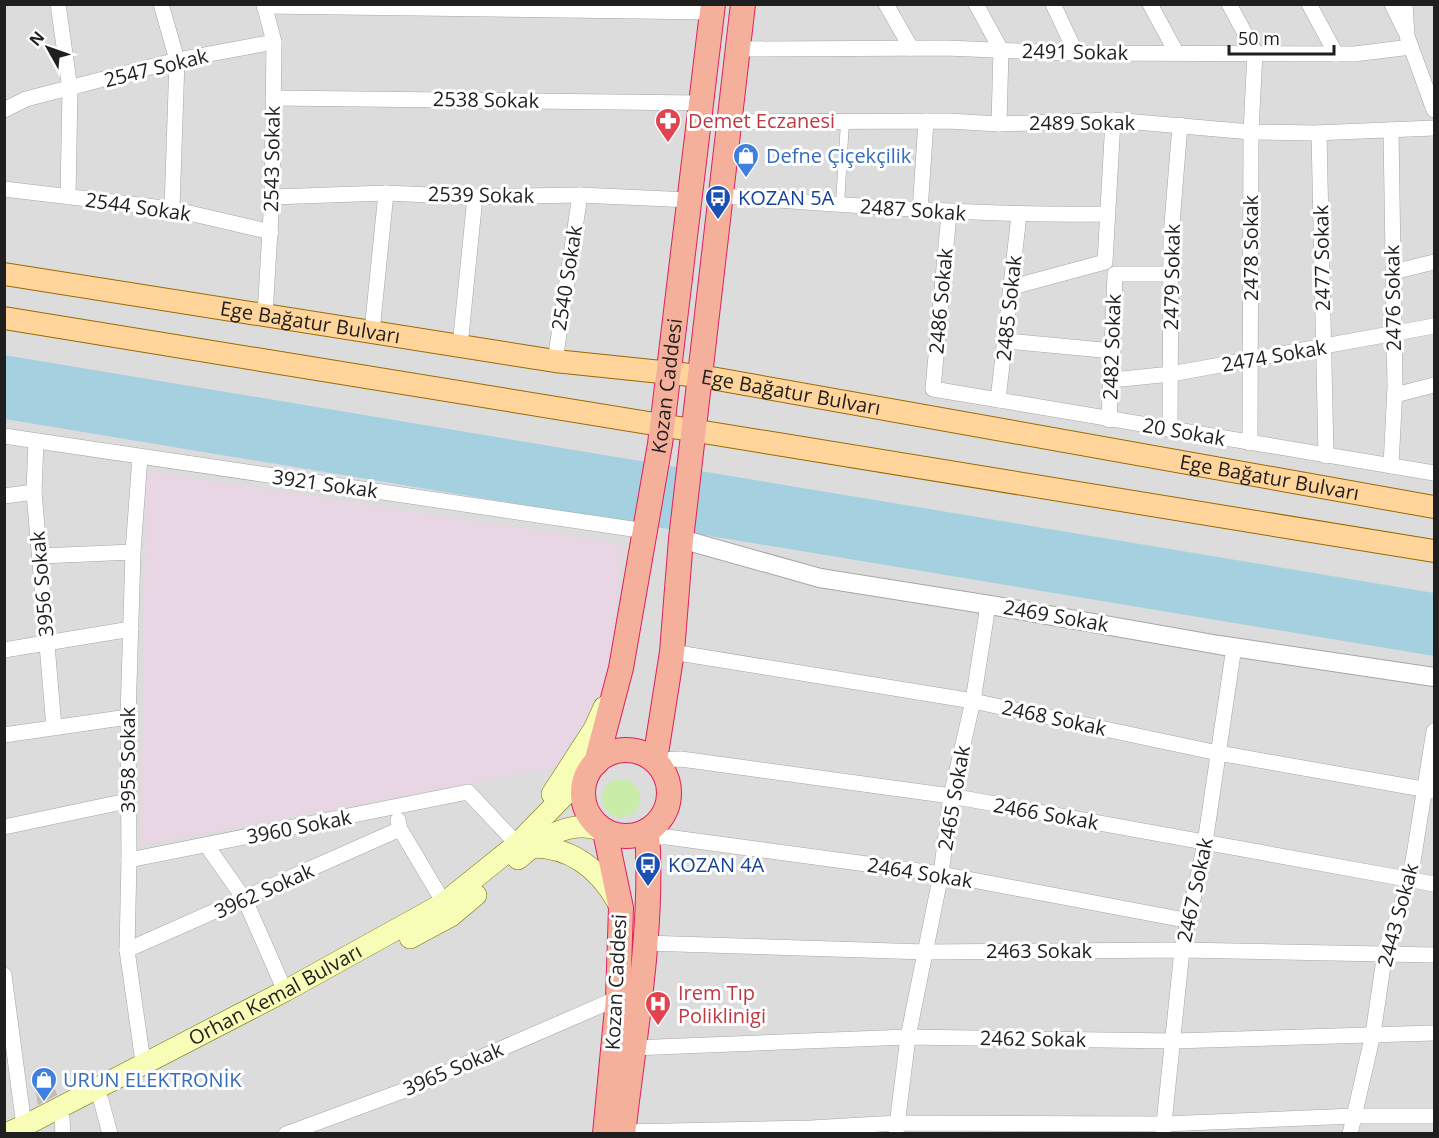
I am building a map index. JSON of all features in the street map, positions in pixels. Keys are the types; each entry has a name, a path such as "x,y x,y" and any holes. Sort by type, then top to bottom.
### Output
{"highway":[{"name":"Kozan Caddesi","path":"654,760 672,652 681,539 694,443 743,4"},
{"name":"Kozan Caddesi","path":"596,763 621,668 646,531 661,434 713,8"},
{"path":"618,751 645,753 654,760 663,770 670,793 664,814 647,834 634,836 605,832 593,822 586,809 583,791 586,778 596,763 605,755 618,751"},
{"name":"Kozan Caddesi","path":"605,832 621,908 617,1133"},
{"name":"Kozan Caddesi","path":"617,1133 632,1048 644,943 647,834"}],"main road":[{"name":"Ege Bağatur Bulvarı","path":"4,274 555,361 700,376 1434,507"},
{"path":"4,318 661,434 694,443 1434,551"},
{"path":"526,840 594,729 621,668"},
{"path":"526,840 596,763"},
{"path":"526,840 563,829 590,825 605,832"},
{"path":"526,840 558,850 585,862 605,880 621,908"},
{"name":"Orhan Kemal Bulvarı","path":"20,1131 143,1062 285,991 444,903 526,840"},
{"name":"Orhan Kemal Bulvarı","path":"20,1131 62,1126 101,1100 451,916 526,840"}],"street":[{"path":"58,4 70,89 68,197"},
{"path":"161,4 177,60 172,209"},
{"path":"886,4 911,48"},
{"path":"976,4 1001,50 999,124"},
{"path":"1053,4 1076,53"},
{"path":"1150,4 1176,52"},
{"path":"1229,4 1255,52"},
{"path":"1309,4 1336,54"},
{"path":"1392,4 1409,41 1434,110"},
{"path":"1404,4 1409,41"},
{"path":"264,5 713,8"},
{"name":"2543 Sokak","path":"264,5 274,42 272,197 265,315"},
{"name":"2491 Sokak","path":"738,49 911,48 1076,53 1336,54 1409,41"},
{"name":"2547 Sokak","path":"4,110 26,99 177,60 274,42"},
{"name":"2478 Sokak","path":"1250,443 1251,132 1255,52"},
{"name":"2538 Sokak","path":"273,98 700,103"},
{"name":"2489 Sokak","path":"729,122 926,121 999,124 1113,120 1251,132 1319,133 1434,128"},
{"name":"2482 Sokak","path":"1109,420 1113,351 1106,214 1113,120"},
{"path":"920,211 926,121"},
{"name":"2479 Sokak","path":"1170,430 1171,236 1180,125"},
{"name":"2476 Sokak","path":"1391,130 1395,395 1391,466"},
{"name":"2477 Sokak","path":"1319,133 1326,456"},
{"name":"2544 Sokak","path":"4,189 172,209 270,232"},
{"path":"372,331 386,194"},
{"name":"2539 Sokak","path":"272,197 386,194 475,197 580,195 690,200"},
{"name":"2540 Sokak","path":"555,361 580,195"},
{"name":"2487 Sokak","path":"721,196 949,213 1106,214"},
{"path":"460,346 475,197"},
{"name":"2486 Sokak","path":"933,389 949,213"},
{"name":"2485 Sokak","path":"998,400 1019,215"},
{"path":"1393,272 1434,261"},
{"path":"1012,287 1110,268 1171,274"},
{"name":"2474 Sokak","path":"1112,380 1171,374 1434,326"},
{"path":"1006,341 1113,351"},
{"path":"1395,395 1434,385"},
{"name":"20 Sokak","path":"933,389 1434,473"},
{"name":"3921 Sokak","path":"4,436 646,531"},
{"name":"3956 Sokak","path":"36,441 34,492 54,727"},
{"name":"3958 Sokak","path":"140,457 130,629 127,951 143,1062"},
{"path":"4,496 34,492"},
{"name":"2469 Sokak","path":"681,539 820,578 988,604 1234,647 1434,677"},
{"path":"39,556 133,552"},
{"name":"2465 Sokak","path":"897,1128 908,1037 941,874 951,796 973,701 988,604"},
{"path":"4,650 130,629"},
{"name":"2467 Sokak","path":"1164,1129 1182,950 1205,843 1234,647"},
{"name":"2468 Sokak","path":"672,652 973,701 1218,753 1430,790"},
{"path":"4,735 128,717"},
{"name":"2443 Sokak","path":"1350,1134 1373,1034 1385,952 1410,880 1430,790 1434,731"},
{"name":"2466 Sokak","path":"654,760 681,759 951,796 1434,884"},
{"name":"3960 Sokak","path":"129,860 468,792 526,840"},
{"path":"4,827 127,801"},
{"path":"395,808 400,829 444,903"},
{"name":"3962 Sokak","path":"127,951 400,829"},
{"name":"2464 Sokak","path":"647,834 941,874 1190,921"},
{"path":"207,846 245,900 285,991"},
{"name":"2463 Sokak","path":"644,943 926,952 1182,950 1385,952 1434,955"},
{"path":"4,975 20,1131"},
{"name":"3965 Sokak","path":"286,1134 408,1089 618,998"},
{"name":"2462 Sokak","path":"632,1048 908,1037 1173,1041 1434,1033"},
{"path":"101,1100 110,1134"},
{"path":"617,1133 811,1128 1164,1129 1355,1116 1434,1116"}],"lane":[{"path":"840,205 844,121"}],"shaded area":[{"path":"5,5 1434,5 1434,1133 5,1133"},
{"path":"146,471 623,544 605,700 567,765 141,845"}],"green space":[{"path":"621,779 635,784 640,798 635,812 621,817 607,812 602,798 607,784"}],"water":[{"path":"4,355 1434,593 1434,656 5,419"}],"building":[{"path":"35,1089 55,1089 57,1095 38,1105"}],"place":[{"name":"Demet Eczanesi","path":"668,144"},
{"name":"Defne Çiçekçilik","path":"746,179"},
{"name":"KOZAN 5A","path":"718,221"},
{"name":"KOZAN 4A","path":"648,888"},
{"name":"Irem Tıp Poliklinigi","path":"658,1027"},
{"name":"URUN ELEKTRONİK","path":"44,1103"}]}
